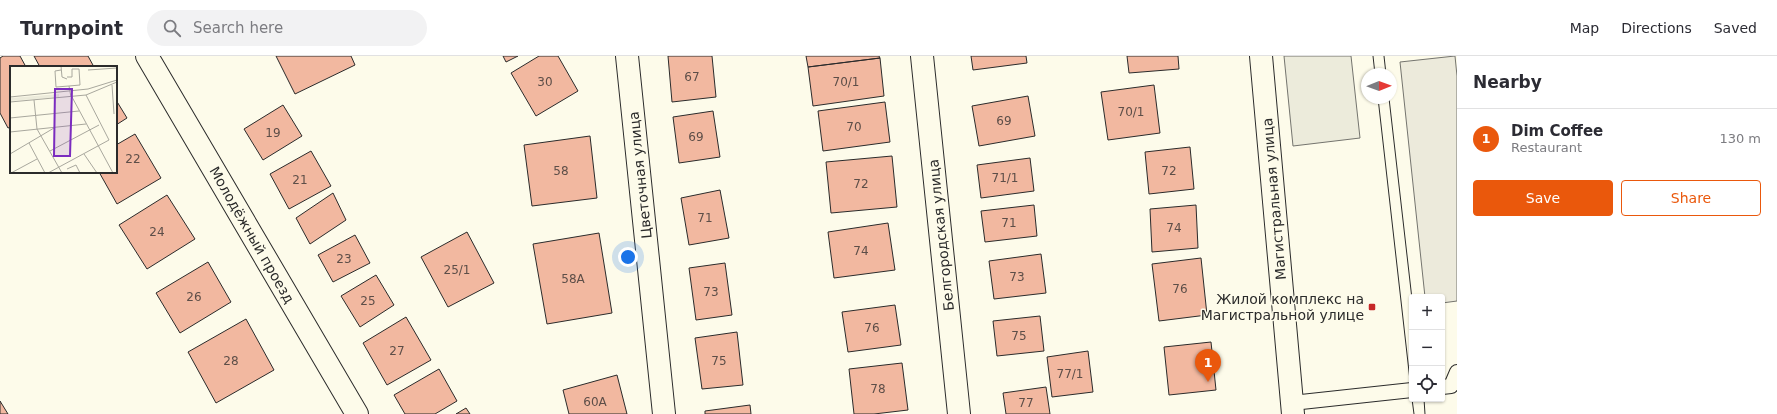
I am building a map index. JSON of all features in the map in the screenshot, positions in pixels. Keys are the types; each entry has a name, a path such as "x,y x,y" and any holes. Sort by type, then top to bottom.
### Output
{"street":[{"name":"Молодёжный проезд","path":"147,56 357,414"},
{"path":"613,56 630,84"},
{"name":"Цветочная улица","path":"627,56 664,414"},
{"name":"Белгородская улица","path":"922,56 959,414"},
{"name":"Магистральная улица","path":"1261,56 1293,409"}],"lane":[{"path":"1445,386 1451,386 1457,372"},
{"path":"1293,409 1409,390"}],"shaded area":[{"path":"1284,56 1351,56 1360,138 1293,146"},
{"path":"1455,56 1457,76 1457,301 1445,303 1445,294 1425,294 1400,62"}],"building":[{"path":"3,56 20,56 25,66 10,66 10,127 8,128 0,113 0,58"},
{"path":"34,56 88,56 93,66 39,66"},
{"path":"276,56 351,56 355,65 295,94"},
{"path":"503,56 518,56 506,62"},
{"path":"539,56 558,56 578,91 536,116 511,73"},
{"path":"668,56 712,56 716,97 672,102"},
{"path":"806,56 879,56 880,58 808,67"},
{"path":"971,56 1026,56 1027,63 973,70"},
{"path":"1127,56 1178,56 1179,69 1129,73"},
{"path":"880,58 884,96 813,106 808,67"},
{"path":"1154,85 1160,133 1108,140 1101,92"},
{"path":"1028,96 1035,136 979,146 972,106"},
{"path":"117,102 127,118 117,124"},
{"path":"885,102 890,142 823,151 818,111"},
{"path":"283,105 302,136 263,160 244,129"},
{"path":"713,111 720,157 679,163 673,117"},
{"path":"135,134 161,178 117,204 100,173 117,173 117,144"},
{"path":"590,136 597,198 532,206 524,145"},
{"path":"1190,147 1194,189 1149,194 1145,152"},
{"path":"311,151 331,186 289,209 270,174"},
{"path":"892,156 897,207 831,213 826,162"},
{"path":"1030,158 1034,191 981,198 977,165"},
{"path":"720,190 729,238 689,245 681,198"},
{"path":"333,193 346,220 310,244 296,218"},
{"path":"167,195 195,239 147,269 119,225"},
{"path":"1034,205 1037,236 985,242 981,211"},
{"path":"1196,205 1198,248 1152,252 1150,209"},
{"path":"888,223 895,270 834,278 828,232"},
{"path":"467,232 494,283 448,307 421,257"},
{"path":"599,233 612,313 547,324 533,244"},
{"path":"355,235 370,263 333,282 318,255"},
{"path":"1041,254 1046,293 994,299 989,261"},
{"path":"1201,258 1207,315 1159,321 1152,264"},
{"path":"208,262 231,302 180,333 156,293"},
{"path":"725,263 732,315 696,320 689,268"},
{"path":"376,275 394,305 360,327 341,296"},
{"path":"895,305 901,345 848,352 842,312"},
{"path":"1040,316 1044,351 997,356 993,321"},
{"path":"406,317 431,360 387,385 363,343"},
{"path":"246,319 274,370 216,403 188,352"},
{"path":"737,332 743,385 702,389 695,338"},
{"path":"1211,342 1216,390 1169,395 1164,347"},
{"path":"1088,351 1093,392 1052,397 1047,357"},
{"path":"902,363 908,410 874,414 854,414 849,369"},
{"path":"439,369 457,401 435,414 405,414 394,395"},
{"path":"617,375 627,414 569,414 563,390"},
{"path":"1046,387 1050,414 1006,414 1003,393"},
{"path":"0,401 8,414 0,414"},
{"path":"750,405 751,414 705,414 705,411"},
{"path":"466,408 470,414 456,414"}],"tram line":[{"path":"1373,56 1374,68"},
{"path":"1384,56 1385,68"},
{"path":"1379,104 1409,372"},
{"path":"1390,104 1411,294"},
{"path":"1412,402 1414,414"},
{"path":"1424,402 1425,414"}],"place":[{"name":"Жилой комплекс на Магистральной улице","path":"1372,307"},
{"name":"Dim Coffee","path":"1208,382"}]}
